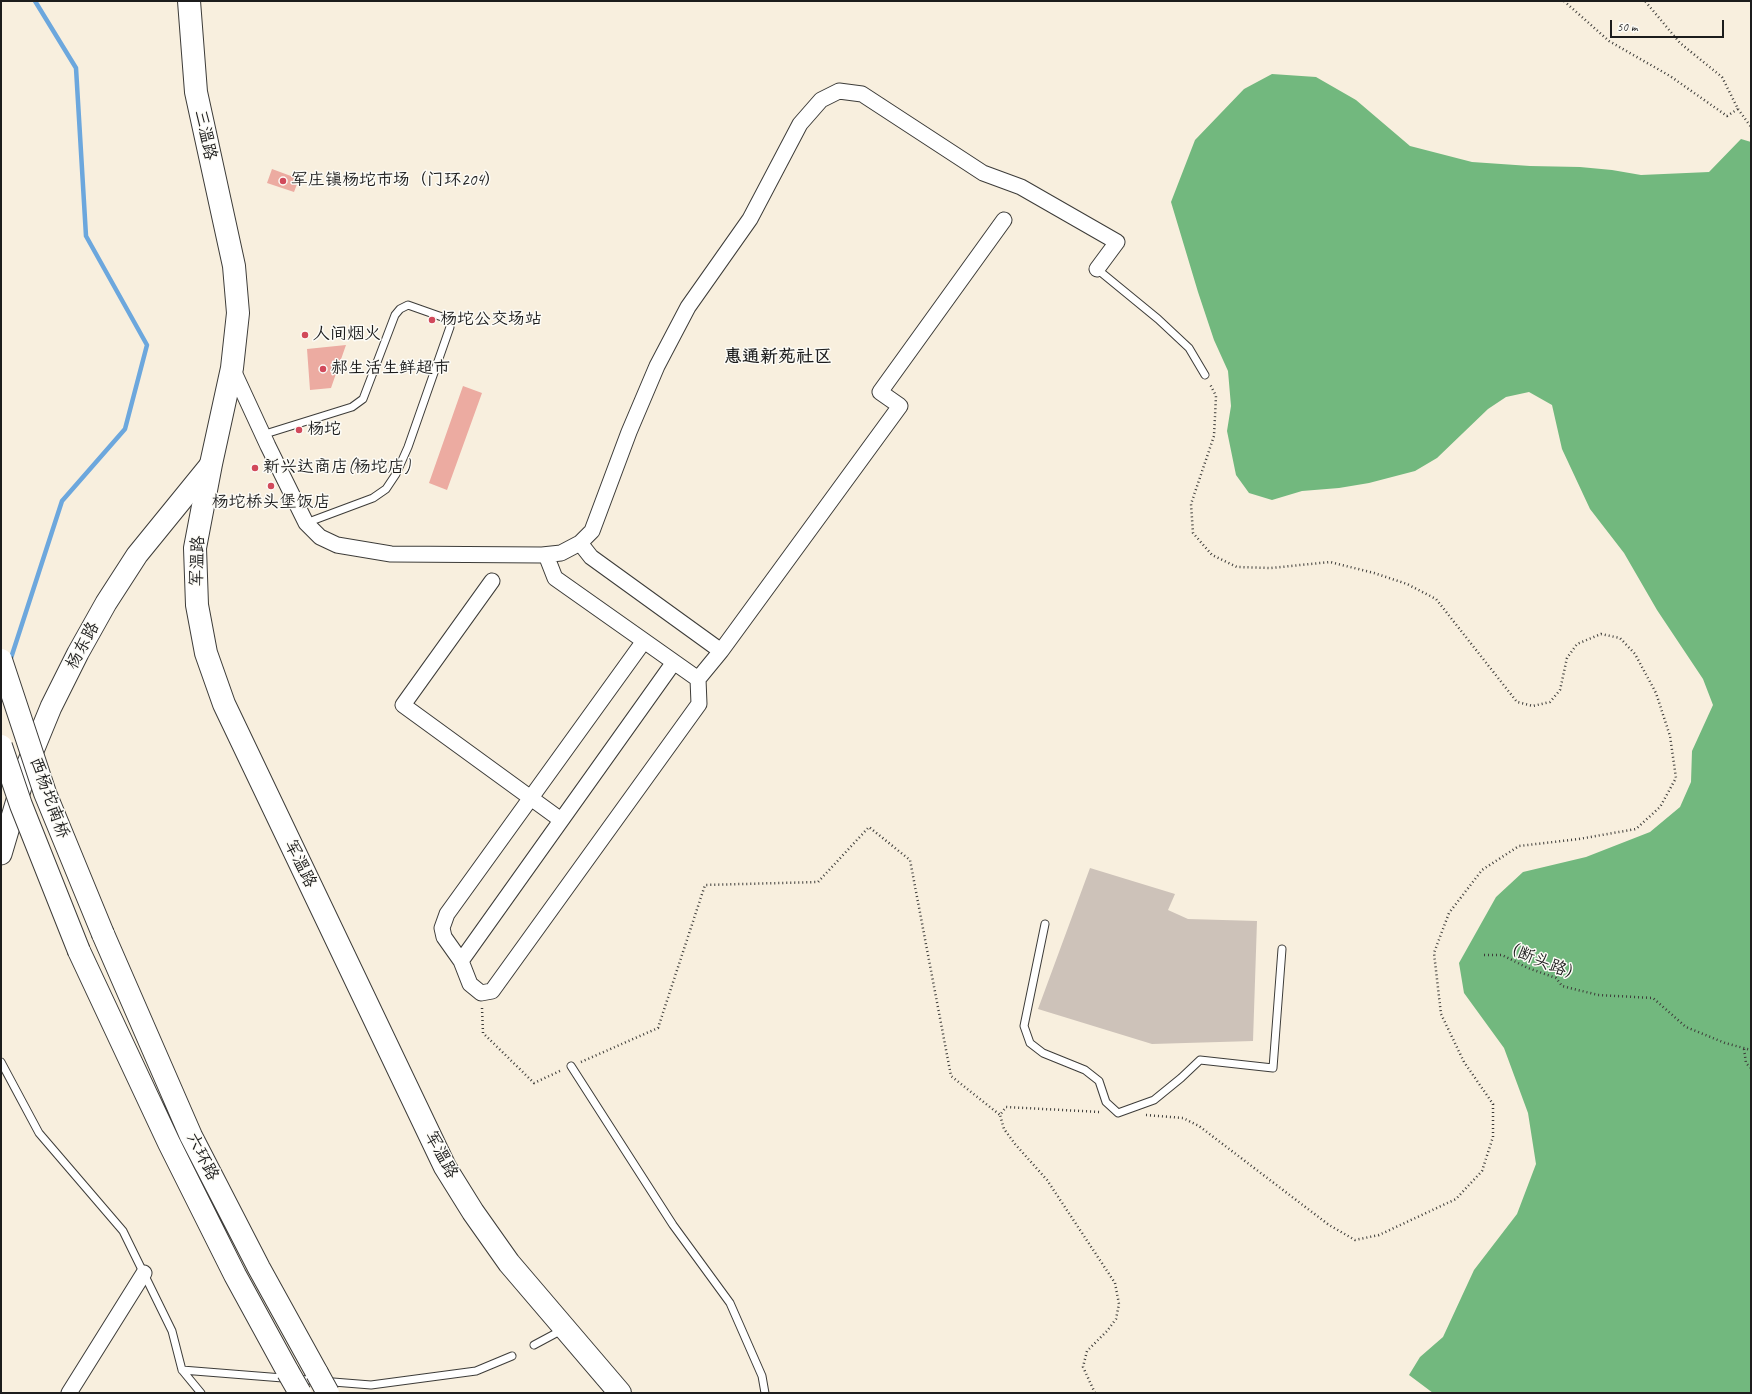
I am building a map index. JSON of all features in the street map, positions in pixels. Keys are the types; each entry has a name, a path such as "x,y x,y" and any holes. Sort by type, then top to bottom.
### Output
{"main road":[{"name":"三温路","path":"189,1 196,92 234,266"},
{"name":"军温路","path":"234,266 238,313 232,368 211,464 195,548 197,605 206,653 224,704 445,1167 473,1212 509,1263 620,1393"},
{"name":"西杨坨南桥","path":"1,660 45,792 103,934"},
{"name":"西杨坨南桥","path":"1,746 21,804 79,951"},
{"name":"六环路","path":"103,934 191,1136 259,1268 328,1393"},
{"name":"六环路","path":"79,951 168,1143 235,1275 300,1393"}],"street":[{"path":"232,368 262,435 306,523 320,537 336,545 391,554 546,555 561,553 580,543 592,531 632,424 657,366 688,307 750,219 800,124 821,100 839,91 862,94 983,173 1021,187 1117,242 1097,270"},
{"path":"644,641 447,914 442,928 444,936 461,960 470,984 481,993 492,991 699,704 698,680 721,651 900,406 880,392 1004,220"},
{"name":"杨东路","path":"1,854 28,763 51,707 78,653 106,603 137,555 211,464"},
{"path":"580,543 591,557 721,651"},
{"path":"546,555 555,578 698,680"},
{"path":"492,581 403,705 561,820"},
{"path":"461,960 674,662"},
{"path":"69,1393 144,1273"}],"lane":[{"path":"1097,270 1158,319 1189,348 1205,375"},
{"path":"262,435 352,407 363,399 395,315 400,309 408,305 442,317 449,322 450,328 408,448 396,474 386,489 373,498 306,523"},
{"path":"1045,924 1024,1026 1030,1043 1043,1053 1085,1070 1099,1081 1106,1102 1118,1113 1154,1100 1200,1060 1273,1068 1282,949"},
{"path":"1,1062 39,1133 123,1231 172,1330 182,1370 201,1393"},
{"path":"572,1066 673,1225 730,1303 762,1376 765,1393"},
{"path":"534,1345 566,1328"},
{"path":"182,1370 371,1385 476,1371 512,1356"}],"path":[{"path":"1564,1 1609,41 1670,76 1727,116 1738,109"},
{"path":"1645,1 1680,43 1722,77 1738,109 1751,127"},
{"path":"1145,1115 1183,1118 1200,1126 1329,1225 1355,1240 1379,1235 1456,1199 1482,1171 1493,1137 1493,1104 1464,1062 1441,1014 1434,953 1449,913 1482,870 1519,846 1578,839 1636,829 1660,807 1676,778 1670,736 1656,693 1635,654 1620,638 1601,634 1577,644 1567,658 1560,690 1550,702 1533,706 1517,702 1436,599 1407,584 1374,573 1330,562 1271,568 1237,567 1212,555 1193,533 1191,504 1214,436 1216,396 1205,375"},
{"path":"481,993 484,1033 534,1083 658,1028 705,885 818,882 869,827 910,860 951,1076 1000,1115 1004,1129 1047,1180 1115,1283 1119,1304 1116,1319 1107,1331 1087,1351 1083,1367 1095,1393"},
{"name":"（断头路）","path":"1484,955 1502,955 1528,968 1556,978 1562,986 1598,995 1653,998 1686,1027 1725,1044 1751,1050"},
{"path":"1744,1048 1746,1063 1751,1068"},
{"path":"1000,1115 1006,1107 1118,1113"}],"shaded area":[{"path":"1090,868 1175,894 1168,910 1188,919 1257,921 1253,1041 1152,1044 1038,1009"}],"green space":[{"path":"1272,74 1316,77 1356,100 1410,146 1472,162 1530,166 1580,167 1641,175 1709,172 1741,139 1751,142 1751,1393 1433,1393 1409,1375 1420,1357 1443,1337 1474,1270 1517,1214 1536,1164 1528,1113 1504,1048 1464,993 1459,963 1496,897 1523,872 1586,857 1650,832 1680,807 1691,782 1692,751 1713,705 1703,679 1657,610 1624,553 1590,509 1562,449 1552,405 1529,392 1506,397 1488,409 1437,458 1415,471 1369,483 1339,488 1302,491 1272,500 1249,493 1236,475 1227,431 1231,406 1228,371 1214,340 1171,202 1195,140 1244,89"}],"building":[{"name":"军庄镇杨坨市场（门环204）","path":"272,169 299,179 294,192 267,183"},
{"name":"郝生活生鲜超市","path":"346,345 331,388 310,390 307,349"},
{"path":"463,386 482,393 447,490 429,483"}],"waterway":[{"path":"10,661 62,501 125,429 147,345 86,236 76,68 35,1"}],"place":[{"name":"军庄镇杨坨市场（门环204）","path":"283,181"},
{"name":"杨坨公交场站","path":"432,320"},
{"name":"人间烟火","path":"305,335"},
{"name":"郝生活生鲜超市","path":"323,369"},
{"name":"杨坨","path":"299,430"},
{"name":"新兴达商店(杨坨店)","path":"255,468"},
{"name":"杨坨桥头堡饭店","path":"271,486"}],"district":[{"name":"惠通新苑社区","path":"778,357"}]}
